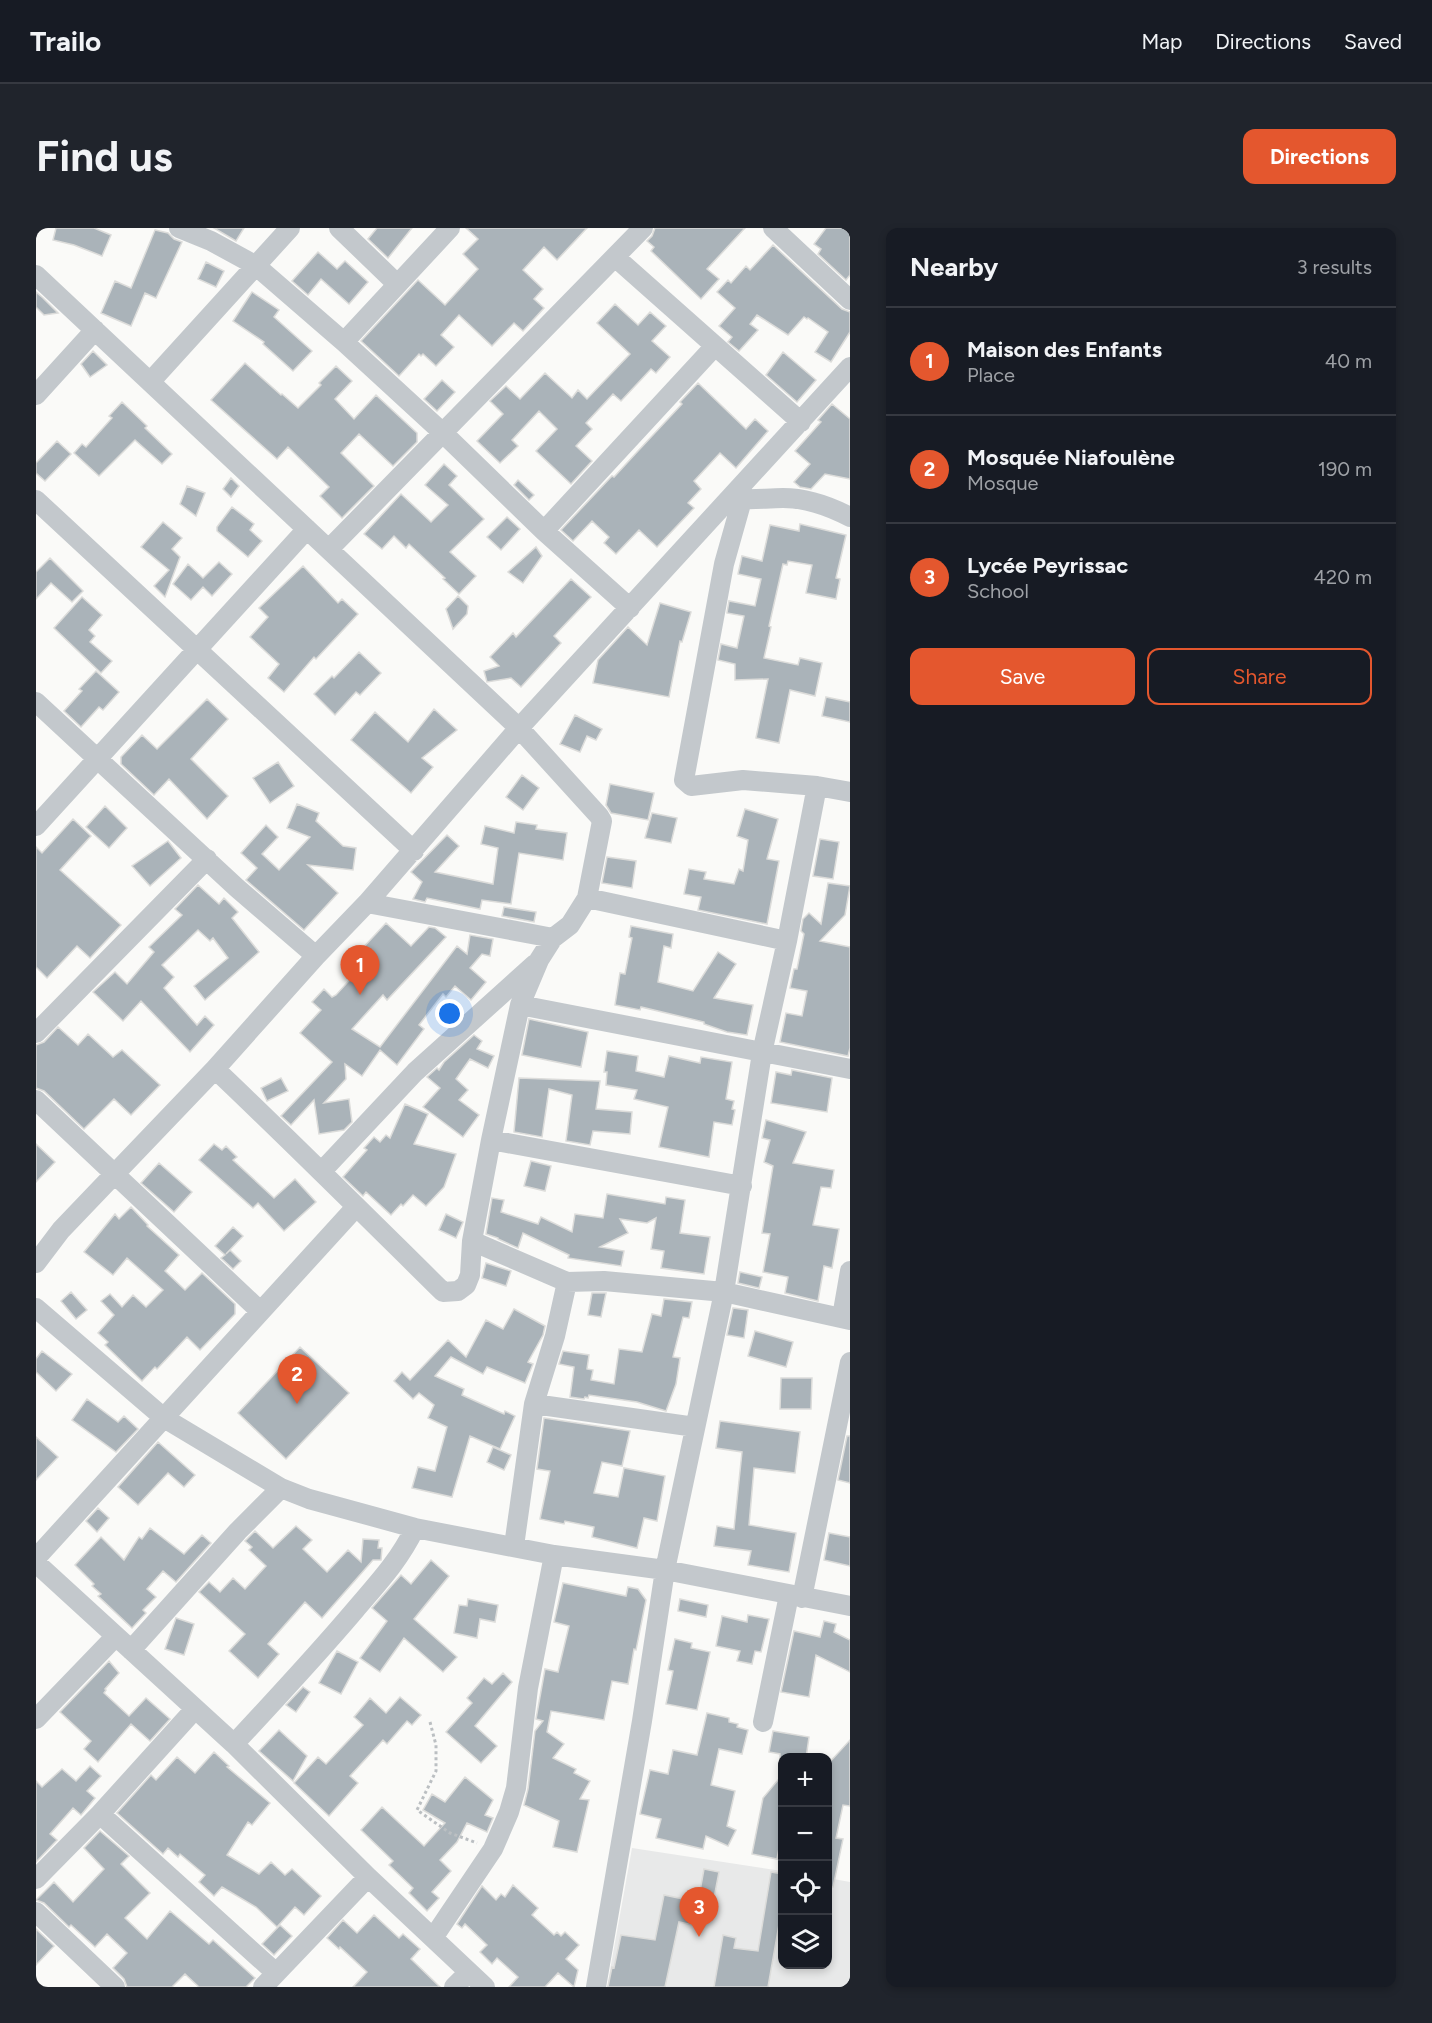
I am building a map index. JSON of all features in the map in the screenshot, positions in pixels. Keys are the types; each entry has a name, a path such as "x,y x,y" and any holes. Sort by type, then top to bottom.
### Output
{"street":[{"path":"179,228 211,240 255,265 344,342 443,433 544,531 630,608"},
{"path":"151,381 290,228"},
{"path":"339,228 397,284"},
{"path":"344,342 450,228"},
{"path":"329,549 643,228"},
{"path":"773,228 850,300"},
{"path":"615,257 801,422"},
{"path":"36,275 519,728 602,821 587,898 570,925 553,938 539,960 520,1005 472,1241 470,1275 466,1285 458,1291 443,1292 356,1207 322,1170 215,1069"},
{"path":"36,395 95,330"},
{"path":"544,531 715,346"},
{"path":"36,1263 61,1230 215,1069 414,851 519,728 630,608 736,499 850,367"},
{"path":"736,499 786,498 812,501 850,517"},
{"path":"736,499 684,780 691,786 743,780 817,786 850,792"},
{"path":"36,500 414,851"},
{"path":"36,826 307,529"},
{"path":"36,702 316,956"},
{"path":"596,1987 642,1721 665,1570 724,1292 762,1053 787,941 817,786"},
{"path":"36,1033 207,859"},
{"path":"587,898 787,941"},
{"path":"367,903 553,938"},
{"path":"322,1170 416,1072 488,1004 539,960"},
{"path":"520,1005 850,1069"},
{"path":"36,1100 260,1311"},
{"path":"491,1140 742,1186"},
{"path":"36,1558 356,1207"},
{"path":"472,1241 567,1282 603,1281 724,1292 846,1319 850,1271"},
{"path":"514,1546 534,1404 555,1336 567,1282"},
{"path":"36,1308 164,1418 282,1488 309,1499 415,1528 554,1555 665,1570 850,1606"},
{"path":"763,1722 850,1362"},
{"path":"534,1404 695,1427"},
{"path":"131,1650 238,1531 282,1488"},
{"path":"234,1744 330,1640 384,1577 403,1552 415,1528"},
{"path":"433,1938 493,1848 509,1812 516,1788 528,1688 554,1555"},
{"path":"36,1563 234,1744 368,1877 485,1987"},
{"path":"36,1719 115,1637"},
{"path":"36,1879 100,1814 195,1709"},
{"path":"100,1814 269,1980 368,1877"},
{"path":"36,1912 116,1987"},
{"path":"454,1987 469,1972"}],"path":[{"path":"430,1722 436,1745 436,1771 417,1810 450,1833 493,1848"}],"shaded area":[{"path":"632,1848 778,1870 778,1969 832,1969 832,1879 850,1882 850,1987 607,1987"}],"building":[{"path":"56,228 94,228 111,235 102,256 53,240"},
{"path":"214,228 244,228 236,241"},
{"path":"377,228 412,228 388,258 368,239"},
{"path":"466,228 587,228 557,260 544,247 523,270 543,289 534,299 544,308 523,331 514,323 492,346 459,315 441,335 454,347 436,366 423,354 421,356 419,354 399,376 361,341 418,280 445,305 478,269 463,254 478,239"},
{"path":"655,228 745,228 707,269 719,279 701,299 651,251 654,247 647,241"},
{"path":"826,228 850,228 850,275 846,280 818,254 821,249 814,244"},
{"path":"155,230 168,233 174,239 182,242 156,298 145,293 131,326 101,313 115,281 131,288"},
{"path":"773,245 842,309 850,312 850,332 831,362 815,352 828,332 808,318 804,317 788,335 757,315 750,324 758,330 739,351 728,342 732,337 719,326 735,308 717,292 728,280 731,283 746,266 750,270"},
{"path":"318,252 337,269 345,261 368,282 349,304 321,279 308,295 292,281"},
{"path":"206,262 224,271 216,287 198,279"},
{"path":"36,292 58,313 44,315 36,307"},
{"path":"252,292 279,310 274,317 312,351 293,371 263,344 264,342 233,321"},
{"path":"615,304 638,325 650,312 666,326 652,341 670,357 656,373 651,369 621,401 613,394 586,423 592,429 576,446 592,461 571,484 536,451 557,429 539,411 512,440 518,446 500,463 477,441 503,414 490,401 506,386 520,399 545,373 572,398 578,390 587,399 630,354 597,323"},
{"path":"93,351 107,365 90,377 81,364"},
{"path":"783,352 816,380 797,402 766,375"},
{"path":"245,363 298,408 336,366 352,381 335,399 354,419 376,395 417,433 417,442 393,466 359,434 341,453 374,486 342,518 320,496 329,487 288,447 277,459 211,400"},
{"path":"442,380 455,392 437,411 424,399"},
{"path":"698,383 746,429 755,419 768,431 736,468 720,453 694,481 701,489 688,503 694,508 657,547 639,530 616,554 604,543 609,537 592,521 573,541 561,530 612,476 614,477 682,404 680,402"},
{"path":"122,402 172,454 162,464 135,440 99,476 74,453 82,444 86,447 112,418 109,416"},
{"path":"832,404 850,419 850,479 825,474 811,489 800,487 794,482 810,464 795,451 821,422 818,420"},
{"path":"57,441 71,454 45,481 36,473 36,463"},
{"path":"444,464 457,476 449,485 484,519 450,552 476,576 459,594 409,544 406,548 394,536 382,549 364,534 401,494 431,522 448,505 425,485"},
{"path":"231,478 239,486 231,497 223,489"},
{"path":"518,480 534,495 529,500 514,485"},
{"path":"187,486 205,493 196,516 180,504"},
{"path":"232,507 254,524 250,530 262,541 248,557 217,531 217,527"},
{"path":"507,517 520,529 501,550 487,537"},
{"path":"163,522 182,538 172,549 180,557 165,597 154,586 169,570 141,547"},
{"path":"800,524 846,535 836,578 840,579 836,599 806,593 812,565 788,561 787,565 783,564 764,658 798,665 800,658 822,663 815,696 790,690 779,743 756,738 768,679 735,680 735,664 718,660 721,644 737,648 744,616 727,613 729,601 755,606 761,579 738,574 742,556 762,561 770,525 799,531"},
{"path":"536,547 542,556 523,583 508,572"},
{"path":"50,558 83,591 72,602 51,583 36,599 36,572"},
{"path":"219,562 232,574 212,596 203,587 191,600 173,584 188,564 203,578"},
{"path":"303,566 338,603 342,599 358,614 316,659 314,657 284,692 268,678 279,664 250,637 268,617 259,608"},
{"path":"571,579 591,597 554,636 561,643 521,687 511,678 487,682 484,671 499,666 490,657 513,633 516,637"},
{"path":"458,596 468,606 467,614 453,629 446,609"},
{"path":"82,597 102,615 89,630 95,636 90,642 112,661 101,673 54,628"},
{"path":"660,603 691,612 682,642 680,641 669,697 593,683 598,660 628,627 647,645"},
{"path":"359,652 381,673 360,695 356,692 335,715 314,694 332,676 334,678"},
{"path":"96,671 119,692 103,710 99,707 81,727 64,711 82,691 79,689"},
{"path":"826,697 850,702 850,722 822,716"},
{"path":"207,699 228,719 191,759 228,796 207,819 169,779 154,795 121,764 121,757 142,735 157,749"},
{"path":"434,709 457,730 422,758 433,767 411,793 351,740 375,712 408,742"},
{"path":"575,715 602,729 596,740 587,736 580,752 560,744"},
{"path":"278,762 294,786 270,803 253,778"},
{"path":"522,775 539,788 523,810 506,797"},
{"path":"610,784 654,793 648,820 611,813 606,805"},
{"path":"297,804 319,813 316,821 343,846 356,848 353,870 308,865 338,893 304,930 246,880 257,868 241,853 266,825 278,837 262,854 279,870 310,837 287,828"},
{"path":"105,806 127,828 109,848 86,827"},
{"path":"745,809 778,819 767,859 779,861 767,924 698,910 701,897 684,894 689,869 706,872 704,879 734,884 739,869 743,871 748,840 737,836"},
{"path":"652,813 677,818 671,843 645,838"},
{"path":"73,819 91,836 60,870 121,925 90,958 77,946 47,978 36,967 36,847 42,853"},
{"path":"516,822 537,825 536,829 567,833 563,860 519,853 511,904 482,900 480,909 427,898 425,902 413,899 422,882 411,872 447,835 459,846 435,872 493,884 498,848 481,844 485,826 514,833"},
{"path":"820,839 839,842 833,879 813,876"},
{"path":"168,841 181,858 150,886 132,866"},
{"path":"607,857 636,861 632,888 602,883"},
{"path":"828,883 850,886 845,915 820,941 850,947 850,1048 848,1056 780,1042 786,1013 802,1016 807,991 790,988 794,969 797,969 804,934 801,931 803,919 809,913 821,924"},
{"path":"198,885 219,904 224,898 238,912 232,918 259,952 205,1000 194,986 228,958 213,938 210,941 198,930 162,965 174,977 164,988 197,1025 205,1016 214,1025 190,1052 141,1001 123,1021 93,992 115,972 127,984 154,952 149,947 182,915 175,909"},
{"path":"504,907 536,912 534,922 502,916"},
{"path":"386,923 411,946 429,927 435,928 446,937 387,1000 383,995 352,1029 380,1047 457,946 467,954 470,935 493,939 490,956 482,954 470,968 486,982 471,1000 455,986 446,997 443,994 419,1025 424,1029 397,1065 380,1050 362,1076 345,1064 346,1079 324,1103 349,1099 352,1122 344,1130 319,1134 314,1100 291,1125 281,1116 332,1062 300,1033 321,1010 312,1002 324,989 332,997 336,995 355,974 350,970 364,954 360,951"},
{"path":"631,926 673,934 671,948 664,946 658,982 693,991 718,952 736,964 714,998 753,1005 747,1035 727,1032 704,1024 704,1022 641,1007 640,1010 615,1005 620,973 625,974 632,938 629,937"},
{"path":"529,1019 588,1032 581,1067 522,1055"},
{"path":"58,1027 78,1045 88,1034 113,1057 122,1050 160,1085 131,1115 114,1099 84,1129 44,1091 36,1088 36,1045 44,1042"},
{"path":"474,1035 482,1041 477,1049 494,1056 488,1068 470,1059 456,1079 468,1090 459,1100 479,1115 463,1137 423,1107 440,1088 427,1077 437,1068 439,1070 444,1062"},
{"path":"607,1051 638,1056 636,1071 664,1077 669,1056 700,1063 701,1057 732,1062 726,1099 734,1101 732,1125 714,1122 709,1157 659,1147 668,1107 634,1099 637,1090 606,1085 607,1072 604,1072"},
{"path":"792,1070 832,1078 827,1112 771,1103 776,1072 791,1075"},
{"path":"281,1078 288,1091 267,1101 261,1088"},
{"path":"519,1078 600,1081 596,1109 632,1112 630,1134 593,1131 590,1145 566,1141 572,1095 549,1089 542,1137 514,1132"},
{"path":"405,1104 428,1114 414,1144 456,1154 444,1187 426,1206 413,1195 391,1215 366,1192 363,1196 343,1177 367,1150 364,1148 374,1137 380,1142 386,1135 390,1138"},
{"path":"766,1120 806,1132 793,1163 834,1170 831,1188 821,1187 813,1225 839,1229 832,1268 824,1266 818,1301 785,1293 788,1277 763,1272 770,1234 762,1233 773,1166 764,1162 770,1140 762,1138"},
{"path":"36,1144 55,1162 36,1182"},
{"path":"214,1144 222,1150 226,1146 237,1157 233,1160 274,1198 295,1179 316,1202 284,1231 258,1203 253,1208 199,1160"},
{"path":"531,1161 551,1166 545,1191 524,1186"},
{"path":"159,1163 192,1192 174,1212 141,1183"},
{"path":"607,1194 665,1204 666,1197 685,1200 680,1233 710,1237 704,1274 661,1268 664,1251 651,1249 656,1218 647,1223 620,1219 628,1233 600,1247 624,1251 621,1266 568,1258 569,1255 523,1233 518,1248 486,1234 492,1198 504,1200 501,1212 538,1224 541,1217 572,1232 575,1214 603,1218"},
{"path":"131,1207 147,1226 179,1255 165,1271 185,1290 202,1273 235,1304 235,1314 200,1350 187,1337 157,1369 155,1367 142,1381 105,1345 108,1342 98,1333 114,1315 101,1301 110,1294 122,1307 133,1295 146,1307 163,1290 127,1258 113,1275 84,1252 115,1214 119,1219"},
{"path":"446,1214 463,1222 456,1238 439,1230"},
{"path":"233,1227 243,1236 226,1254 230,1250 241,1261 233,1269 221,1258 225,1255 215,1246"},
{"path":"486,1263 511,1271 506,1286 482,1278"},
{"path":"740,1272 762,1277 759,1288 738,1283"},
{"path":"71,1292 87,1310 76,1319 61,1301"},
{"path":"592,1293 606,1293 601,1317 588,1315"},
{"path":"664,1299 692,1302 689,1318 683,1317 673,1357 680,1358 676,1384 666,1411 637,1402 589,1395 584,1399 570,1397 574,1367 559,1364 563,1351 589,1355 587,1369 593,1370 591,1380 614,1384 619,1349 642,1352 652,1314 661,1316"},
{"path":"733,1308 748,1310 744,1338 727,1335"},
{"path":"514,1309 545,1326 543,1335 528,1362 533,1364 525,1383 487,1367 483,1374 451,1357 435,1376 464,1389 462,1395 504,1414 505,1411 515,1416 500,1449 470,1436 452,1497 412,1488 418,1467 435,1471 447,1427 428,1418 434,1405 419,1393 413,1399 394,1381 402,1372 410,1380 448,1340 466,1357 486,1320 503,1329"},
{"path":"755,1331 793,1342 786,1367 748,1356"},
{"path":"300,1347 349,1393 286,1459 238,1413"},
{"path":"42,1351 72,1374 56,1391 36,1372 36,1359"},
{"path":"781,1378 812,1378 811,1409 780,1409"},
{"path":"87,1399 118,1422 124,1416 138,1429 116,1452 72,1420"},
{"path":"544,1418 630,1431 622,1466 602,1462 594,1493 618,1497 624,1468 665,1476 657,1521 644,1518 637,1548 592,1537 594,1527 540,1519 550,1471 537,1469"},
{"path":"720,1421 800,1432 795,1473 754,1468 749,1525 796,1533 789,1572 748,1565 751,1551 714,1546 717,1526 734,1529 742,1452 716,1448"},
{"path":"847,1436 850,1436 850,1483 838,1480"},
{"path":"36,1437 58,1457 36,1480"},
{"path":"158,1442 195,1475 184,1487 168,1473 138,1505 118,1487"},
{"path":"493,1447 511,1455 504,1470 487,1462"},
{"path":"98,1508 109,1518 97,1532 86,1521"},
{"path":"296,1526 312,1540 303,1549 327,1572 348,1550 361,1562 363,1539 379,1540 378,1548 382,1548 381,1560 373,1560 322,1618 305,1602 268,1644 279,1654 258,1678 229,1651 245,1634 199,1592 209,1582 220,1592 233,1578 245,1589 266,1566 249,1550 252,1547 245,1541 255,1531 273,1548"},
{"path":"150,1528 184,1554 202,1535 211,1543 176,1582 163,1571 147,1589 156,1597 143,1610 146,1613 132,1628 98,1596 101,1594 92,1586 94,1584 75,1565 101,1537 124,1560 139,1537 142,1539"},
{"path":"829,1533 850,1537 850,1566 824,1560"},
{"path":"431,1560 449,1576 414,1619 457,1657 443,1672 404,1638 380,1672 360,1658 387,1621 372,1608 401,1575 411,1584"},
{"path":"563,1583 626,1596 628,1587 638,1589 646,1600 628,1684 612,1681 604,1720 551,1711 547,1732 564,1744 553,1758 576,1769 574,1773 590,1781 580,1799 589,1800 577,1852 553,1847 559,1821 524,1805 535,1731 543,1721 536,1719 545,1669 558,1672 569,1626 554,1622"},
{"path":"468,1599 498,1605 495,1622 480,1619 477,1638 454,1633 459,1605 467,1606"},
{"path":"680,1599 708,1605 706,1617 678,1611"},
{"path":"748,1615 769,1619 761,1652 755,1651 752,1664 737,1661 740,1651 716,1646 722,1616 747,1622"},
{"path":"176,1618 194,1624 184,1655 165,1649"},
{"path":"824,1621 836,1624 834,1632 850,1640 850,1672 816,1655 809,1697 781,1692 794,1631 820,1637"},
{"path":"675,1639 692,1643 691,1648 710,1652 697,1710 666,1704 673,1671 668,1670"},
{"path":"337,1651 358,1662 341,1694 319,1683"},
{"path":"109,1661 119,1673 104,1693 129,1716 146,1698 170,1719 150,1741 131,1724 98,1762 84,1749 91,1741 60,1712"},
{"path":"503,1673 512,1682 475,1726 497,1746 481,1763 446,1732 472,1703 467,1698 484,1678 492,1684"},
{"path":"303,1687 310,1692 296,1712 286,1705"},
{"path":"400,1697 421,1715 412,1725 407,1721 387,1744 383,1740 350,1776 358,1783 329,1816 294,1783 318,1757 326,1764 363,1725 354,1717 370,1698 386,1713"},
{"path":"707,1713 729,1718 729,1722 748,1730 742,1754 719,1749 711,1785 735,1791 727,1826 736,1830 728,1846 706,1836 703,1849 656,1838 661,1819 640,1814 650,1770 668,1774 673,1750 697,1755"},
{"path":"279,1730 307,1756 293,1781 259,1751"},
{"path":"773,1731 809,1737 807,1753 769,1752"},
{"path":"850,1740 850,1806 843,1805 836,1838 843,1839 833,1887 832,1887 832,1760"},
{"path":"214,1752 229,1766 227,1767 270,1803 252,1825 248,1822 227,1855 259,1874 271,1862 285,1875 292,1869 321,1896 304,1915 295,1907 277,1927 256,1907 222,1887 214,1896 199,1882 205,1875 180,1854 178,1857 168,1848 163,1854 117,1813 151,1775 156,1780 177,1757 195,1773"},
{"path":"90,1766 101,1776 87,1791 95,1798 81,1815 73,1808 50,1834 57,1840 36,1862 36,1781 42,1787 62,1769 76,1781"},
{"path":"465,1777 493,1800 485,1815 493,1818 487,1832 467,1823 457,1842 440,1860 451,1871 432,1892 439,1898 427,1911 409,1893 413,1888 389,1865 393,1861 361,1830 382,1807 424,1846 445,1823 423,1810 432,1794 445,1802"},
{"path":"778,1780 777,1859 752,1854 763,1798"},
{"path":"100,1831 129,1856 121,1864 150,1893 125,1918 147,1939 170,1911 209,1944 213,1940 255,1978 246,1987 199,1987 185,1974 172,1987 127,1987 124,1979 113,1968 127,1953 107,1934 95,1947 71,1925 69,1927 44,1903 36,1900 54,1882 73,1902 104,1869 84,1848"},
{"path":"704,1869 719,1872 710,1919 695,1916 693,1925 679,1922 665,1987 608,1987 621,1935 655,1940 664,1895 698,1902"},
{"path":"771,1872 778,1873 778,1930 768,1987 714,1987 723,1935 736,1938 734,1948 758,1951"},
{"path":"513,1885 538,1908 532,1915 554,1935 557,1932 561,1936 565,1932 579,1945 566,1959 578,1970 574,1987 558,1973 545,1987 509,1987 518,1977 497,1958 492,1964 480,1952 487,1945 465,1924 462,1928 457,1924 482,1886 496,1900 501,1894 505,1897"},
{"path":"374,1915 399,1938 403,1934 420,1949 411,1959 440,1987 353,1987 367,1972 327,1938 343,1920 357,1933"},
{"path":"280,1925 292,1936 274,1955 262,1944"},
{"path":"36,1929 54,1946 36,1965"}],"place":[{"name":"Maison des Enfants","path":"360,995"},
{"name":"Mosquée Niafoulène","path":"297,1404"},
{"name":"Lycée Peyrissac","path":"699,1937"}]}
